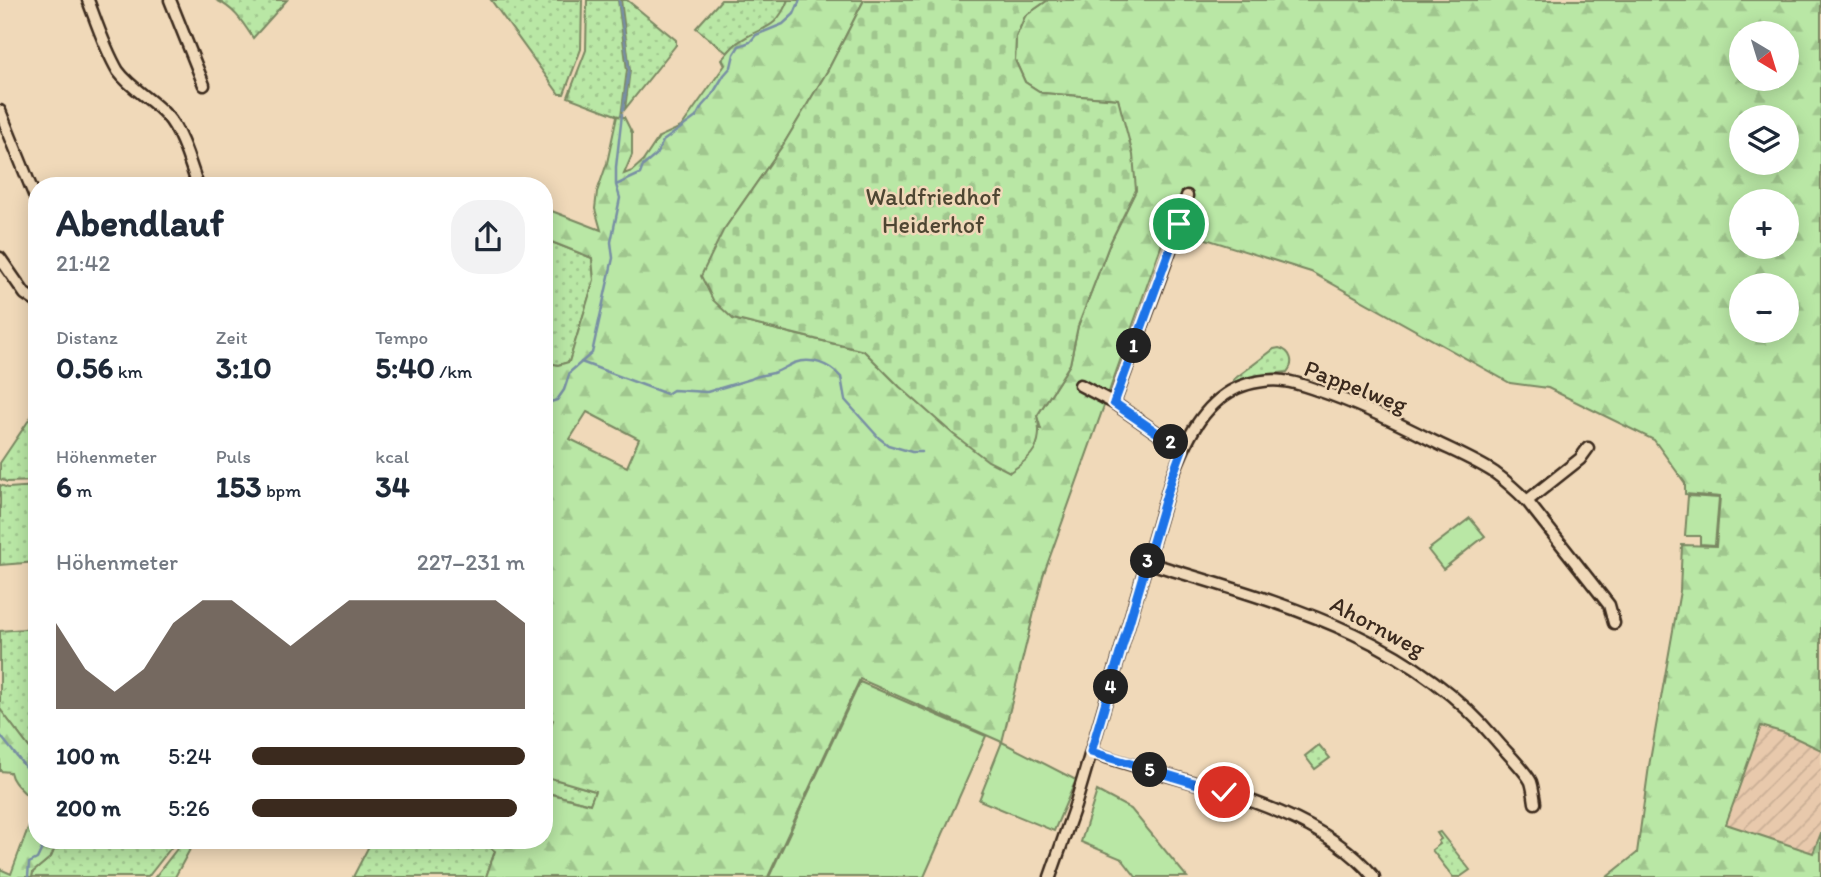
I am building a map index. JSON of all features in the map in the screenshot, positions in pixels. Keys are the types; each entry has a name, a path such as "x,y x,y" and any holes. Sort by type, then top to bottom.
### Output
{"street":[{"path":"88,0 118,70 167,116 175,127 194,177"},
{"path":"170,0 204,85"},
{"path":"0,111 28,180"},
{"path":"1114,403 1188,195"},
{"path":"0,258 28,295"},
{"name":"Pappelweg","path":"1050,877 1071,817 1182,450 1197,423 1218,399 1237,387 1262,381 1298,383 1394,421 1482,465 1516,489 1527,501 1609,605 1614,623"},
{"path":"1080,385 1114,403 1182,450"},
{"path":"1527,501 1580,460 1588,447"},
{"name":"Ahornweg","path":"1147,564 1308,613 1391,653 1445,689 1467,708 1531,782 1535,803"},
{"path":"1091,752 1224,792 1301,822 1332,839 1374,877"}],"shaded area":[{"path":"1761,726 1785,733 1821,750 1821,833 1814,854 1726,824"}],"green space":[{"path":"216,0 287,0 253,38 233,11"},
{"path":"491,0 582,0 581,49 564,94 559,94"},
{"path":"587,0 618,0 627,70 621,117 568,97 586,50"},
{"path":"621,0 627,0 676,40 676,45 625,109 630,70"},
{"path":"721,0 788,0 780,19 737,43 727,53 696,28"},
{"path":"788,0 864,0 828,70 783,145 723,231 733,319 864,351 900,387 1041,429 1037,416 1070,364 1078,326 1110,243 1136,190 1118,99 1042,93 1025,82 1015,60 1016,37 1025,16 1048,0 1821,0 1821,750 1785,733 1761,726 1726,824 1813,853 1821,833 1821,877 1607,877 1637,853 1649,766 1680,591 1682,545 1716,546 1720,497 1685,494 1685,483 1654,440 1548,388 1510,383 1311,272 1168,227 1043,576 1002,742 860,679 768,877 486,877 495,851 492,849 553,849 553,794 590,804 595,791 553,779 553,364 569,362 594,280 592,258 553,243 553,211 601,230 595,209 597,192 607,163 617,116 624,117 632,133 632,155 624,174 643,161 659,137 681,127 725,65 722,59 733,46 772,23 783,11","holes":["587,412 639,439 627,467 570,439"]},
{"name":"Waldfriedhof Heiderhof","path":"864,0 1048,0 1025,16 1016,37 1015,60 1025,82 1042,93 1118,99 1133,155 1136,190 1110,243 1078,326 1070,364 1037,416 1039,434 1035,449 1010,472 988,461 953,434 864,351 733,319 713,300 701,276 723,231 783,145 828,70"},
{"path":"553,243 592,258 594,280 569,362 553,364"},
{"path":"1279,348 1290,358 1291,365 1287,372 1233,382 1274,349"},
{"path":"28,421 28,481 7,482 0,479 0,463"},
{"path":"0,485 8,488 28,487 28,563 0,565"},
{"path":"1688,496 1719,498 1715,545 1700,544 1700,536 1685,536"},
{"path":"1470,518 1485,536 1443,569 1428,550"},
{"path":"28,629 28,746 0,709 0,631"},
{"path":"860,682 986,736 924,877 769,877"},
{"path":"0,709 28,746 28,797 10,772 0,771"},
{"path":"1002,742 1076,780 1054,831 979,800"},
{"path":"1319,745 1330,758 1315,769 1305,756"},
{"path":"553,779 595,791 590,804 553,794"},
{"path":"1097,791 1131,809 1187,877 1136,877 1122,859 1081,842"},
{"path":"28,828 28,849 56,849 33,872 32,877 0,877 0,869 11,874"},
{"path":"1440,832 1470,870 1460,877 1453,877 1432,850 1440,844 1438,841 1441,839 1437,833"},
{"path":"170,849 148,877 32,877 33,872 51,857 54,850"},
{"path":"177,849 190,849 175,877 155,877"},
{"path":"367,849 495,851 486,877 353,877"}],"waterway":[{"path":"619,0 629,70 623,110"},
{"path":"553,401 564,390 570,372 592,353 613,258 611,242 620,198 616,185 640,174 643,166 656,155 663,141 696,117 731,67 739,46 750,42 756,35 783,24 794,14 800,0"},
{"path":"616,184 622,114"},
{"path":"581,362 667,394 673,390 707,392 773,373 801,361 820,363 841,377 845,400 879,438 888,445 922,452"},
{"path":"0,735 28,771"},
{"path":"28,877 29,863 37,859 42,849"}],"route":[{"path":"1179,224 1114,403 1182,450 1091,752 1224,792"}]}
